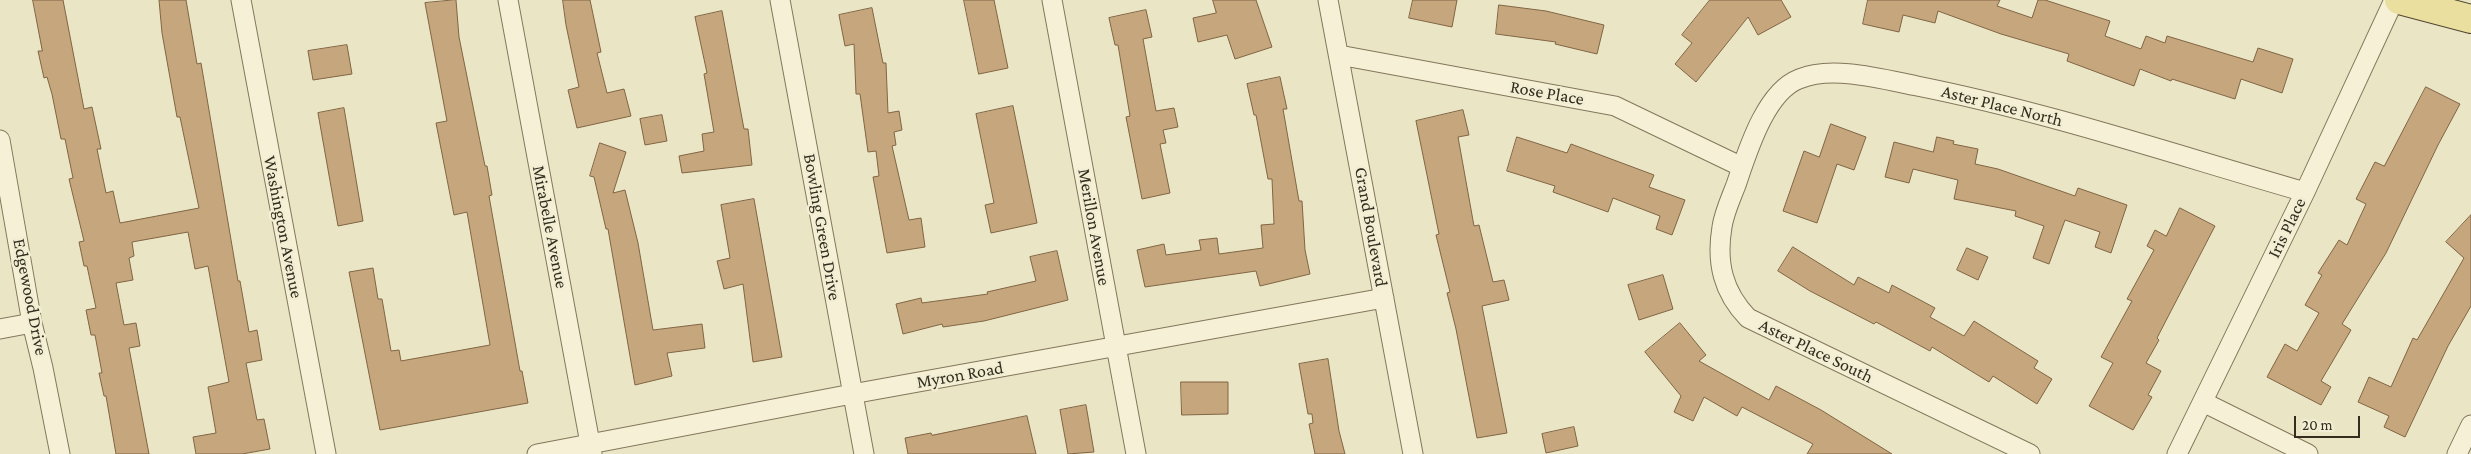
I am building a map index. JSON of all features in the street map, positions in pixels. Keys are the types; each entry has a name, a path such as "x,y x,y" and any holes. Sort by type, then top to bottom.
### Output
{"main road":[{"path":"2399,0 2428,4 2471,19"}],"street":[{"name":"Washington Avenue","path":"241,0 326,454"},
{"name":"Mirabelle Avenue","path":"508,0 592,449"},
{"name":"Bowling Green Drive","path":"780,0 864,454"},
{"name":"Merillon Avenue","path":"1052,0 1136,454"},
{"name":"Grand Boulevard","path":"1328,0 1413,454"},
{"name":"Iris Place","path":"2177,454 2305,192 2394,0"},
{"name":"Rose Place","path":"1339,55 1615,106 1742,167"},
{"name":"Aster Place North","path":"1742,167 1762,121 1777,94 1798,79 1827,72 1888,80 1986,100 2305,192"},
{"name":"Edgewood Drive","path":"0,140 32,323 60,454"},
{"name":"Aster Place South","path":"1742,167 1722,226 1722,275 1734,303 1748,318 2030,454"},
{"name":"Myron Road","path":"537,454 592,449 852,394 1384,298"},
{"path":"0,329 32,323"},
{"path":"2203,402 2308,454"},
{"path":"2457,454 2471,424"}],"building":[{"path":"33,0 63,0 84,109 92,107 101,149 97,149 106,193 113,191 120,223 199,208 180,117 177,117 162,33 159,0 186,0 197,64 201,63 238,281 240,281 249,332 257,330 262,360 246,363 257,420 264,419 270,449 242,454 196,454 193,437 216,433 208,387 229,382 208,266 195,269 188,232 132,242 134,256 129,258 133,280 116,283 124,325 136,323 140,346 129,348 149,454 116,454 106,396 104,396 99,373 102,373 95,335 91,335 86,310 96,308 87,266 84,266 79,242 84,241 69,179 73,178 65,139 61,139 52,94 47,77 44,78 38,51 42,51"},
{"path":"456,0 459,37 485,166 487,166 492,195 489,196 520,371 522,371 528,403 380,430 349,272 373,268 378,299 382,299 391,351 399,350 401,361 490,345 467,212 454,215 436,123 447,121 425,3"},
{"path":"563,0 590,0 601,52 597,53 607,93 624,89 631,116 577,128 568,90 579,87 566,25"},
{"path":"964,0 994,0 1008,68 979,74"},
{"path":"1213,0 1256,0 1272,47 1235,59 1227,35 1198,42 1193,18 1216,13"},
{"path":"1413,0 1457,0 1452,27 1409,18"},
{"path":"1710,0 1781,0 1791,17 1758,35 1748,17 1696,82 1675,64 1692,43 1682,35"},
{"path":"1868,0 2000,0 1997,6 2032,18 2038,0 2045,0 2110,21 2105,36 2141,49 2146,36 2165,43 2167,36 2253,62 2258,48 2293,59 2282,93 2241,79 2235,99 2172,79 2171,81 2140,69 2134,86 2067,61 2069,54 2001,34 1938,11 1935,23 1903,15 1899,32 1863,24"},
{"path":"1499,5 1546,11 1604,25 1597,54 1555,44 1556,42 1496,34"},
{"path":"872,8 883,63 886,63 888,113 899,111 902,130 894,132 896,145 892,146 909,220 921,218 925,247 887,253 873,177 879,176 876,151 868,152 860,94 856,94 854,44 845,46 839,15"},
{"path":"1146,10 1152,37 1143,39 1156,111 1174,108 1178,127 1163,130 1166,143 1160,144 1170,193 1142,199 1126,117 1130,116 1118,45 1115,45 1109,18"},
{"path":"722,11 744,129 748,129 752,165 682,173 679,156 704,151 702,134 714,132 704,74 707,73 695,17"},
{"path":"347,45 352,74 313,80 308,51"},
{"path":"1280,77 1287,109 1283,109 1299,201 1302,201 1305,250 1310,274 1260,286 1256,271 1145,287 1137,250 1164,244 1166,255 1201,250 1199,240 1217,238 1219,254 1263,248 1261,225 1274,224 1272,179 1268,179 1256,115 1254,115 1247,84"},
{"path":"2426,87 2460,104 2386,253 2342,324 2351,330 2321,381 2331,387 2321,405 2267,377 2285,344 2297,351 2319,313 2305,305 2322,275 2318,273 2339,240 2347,245 2366,204 2356,199 2375,162 2384,166"},
{"path":"1013,106 1037,223 991,233 985,205 994,203 976,114"},
{"path":"344,108 363,221 338,226 318,113"},
{"path":"1463,110 1469,135 1458,137 1474,226 1479,225 1493,282 1504,280 1509,300 1482,306 1507,433 1477,438 1456,329 1447,293 1450,292 1436,235 1439,234 1416,121"},
{"path":"662,115 667,141 645,145 640,119"},
{"path":"1831,124 1866,137 1854,170 1837,164 1817,223 1783,211 1804,151 1819,157"},
{"path":"1517,137 1567,153 1571,144 1654,175 1649,187 1685,200 1672,235 1656,229 1660,216 1613,198 1608,212 1553,192 1555,186 1507,171"},
{"path":"1937,137 1954,141 1953,144 1978,149 1975,164 1998,169 2075,196 2078,188 2127,205 2111,253 2095,247 2100,232 2065,220 2049,264 2033,258 2044,226 2015,216 2016,211 1954,199 1958,180 1913,169 1909,183 1885,177 1894,142 1933,152"},
{"path":"600,143 626,152 613,193 625,190 638,243 653,330 702,324 705,348 667,353 672,376 635,385 608,229 606,229 594,177 590,176"},
{"path":"754,199 782,357 753,362 743,284 724,289 717,261 730,258 721,205"},
{"path":"2180,208 2215,226 2146,363 2161,371 2148,395 2152,397 2133,430 2089,406 2113,363 2101,357 2132,301 2127,299 2154,250 2147,246 2155,230 2166,236"},
{"path":"2471,215 2471,306 2448,346 2405,437 2384,427 2389,416 2358,402 2369,377 2391,387 2413,338 2417,340 2464,258 2446,242"},
{"path":"1793,247 1854,285 1858,277 1889,293 1892,285 1935,308 1930,317 1964,336 1974,321 2038,361 2034,368 2052,379 2037,404 1993,376 1989,382 1932,347 1930,351 1876,322 1874,324 1810,291 1778,271"},
{"path":"1967,248 1988,257 1978,280 1957,270"},
{"path":"1057,251 1068,300 984,321 943,327 942,324 903,334 896,304 921,298 922,303 988,294 987,292 1036,281 1030,257"},
{"path":"1663,275 1673,309 1639,320 1628,285"},
{"path":"1680,323 1706,355 1699,361 1769,400 1776,386 1821,410 1892,454 1807,454 1813,444 1742,407 1737,416 1704,397 1693,421 1674,412 1681,396 1645,352"},
{"path":"1328,359 1339,431 1345,454 1315,454 1309,424 1313,423 1312,414 1308,414 1299,364"},
{"path":"1181,382 1228,382 1228,414 1182,415"},
{"path":"1086,405 1094,452 1068,454 1060,410"},
{"path":"1027,416 1036,454 908,454 905,438 931,433 932,435"},
{"path":"1574,427 1578,446 1546,453 1542,434"}]}
